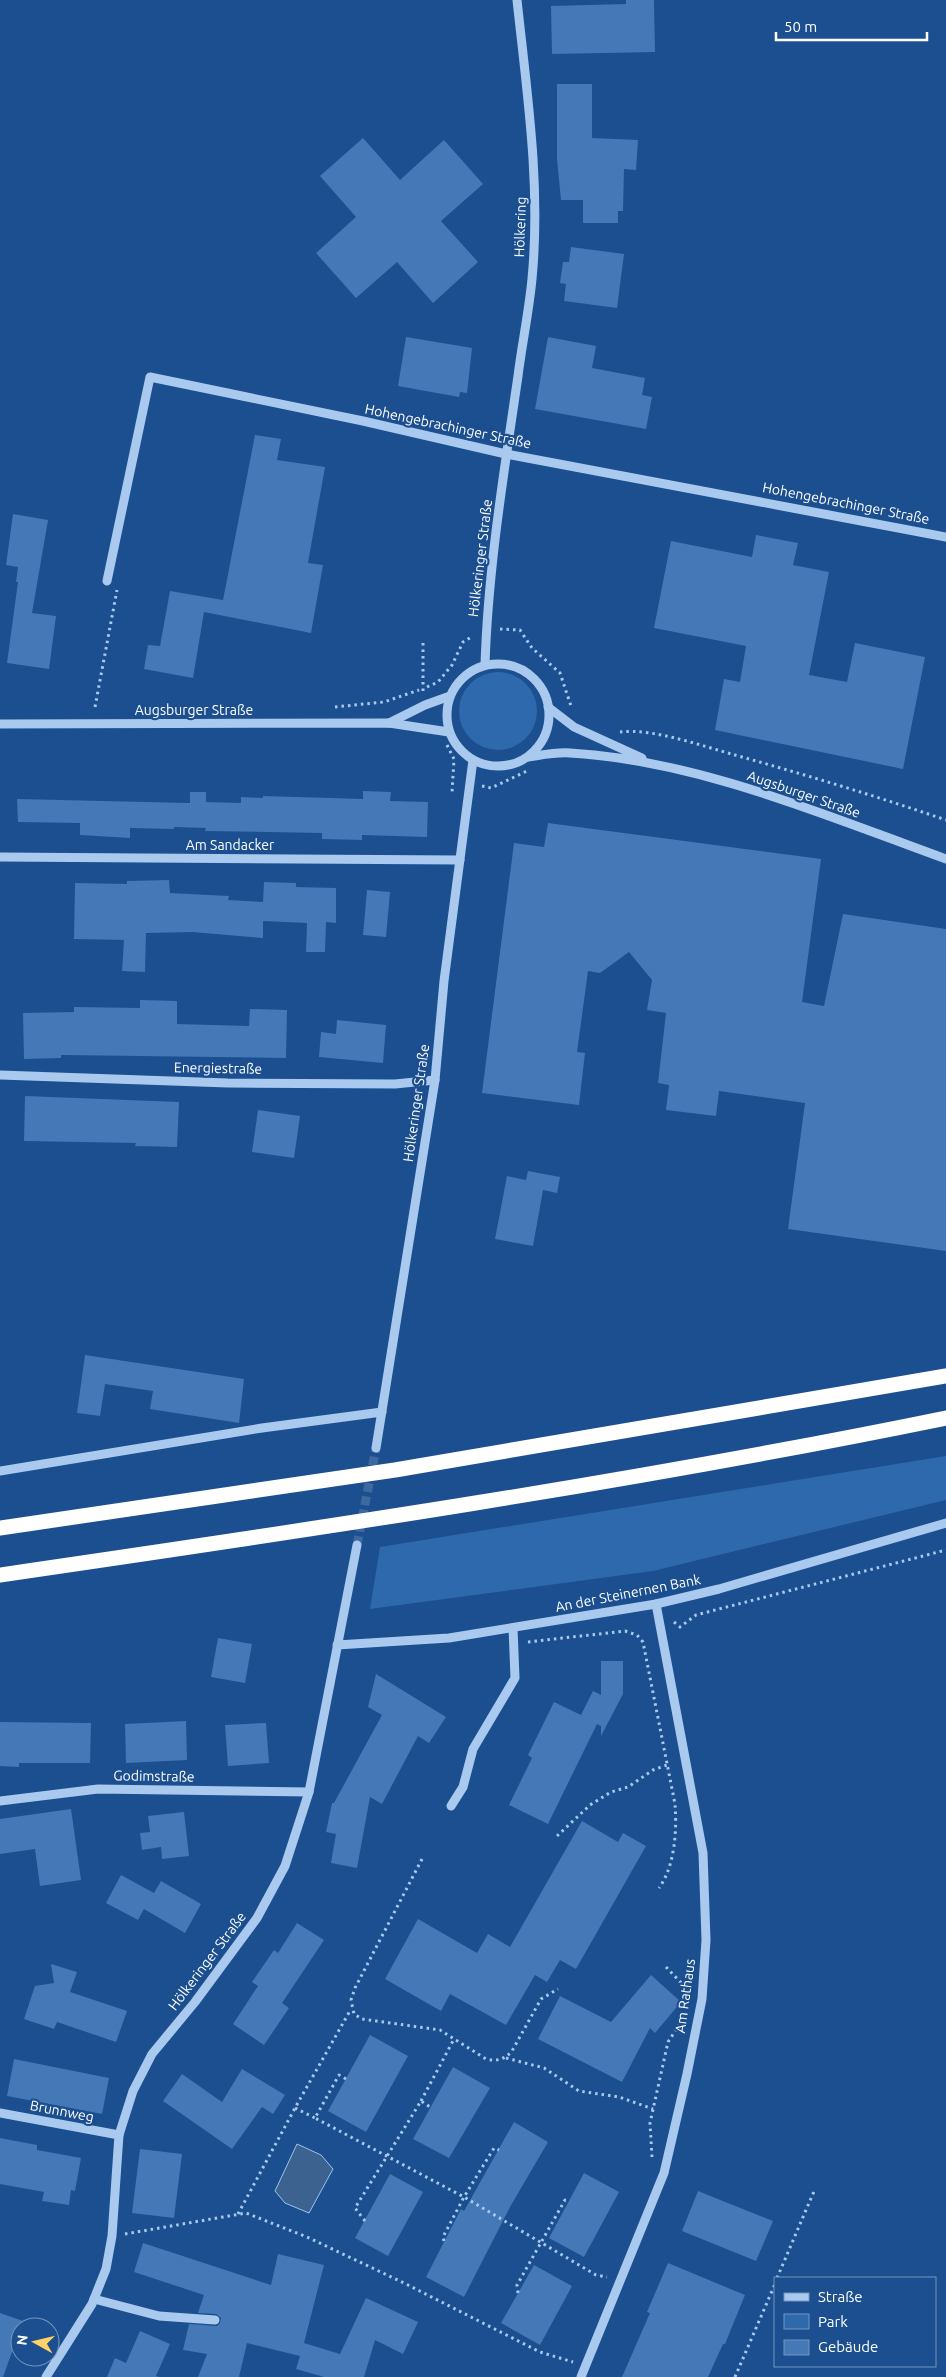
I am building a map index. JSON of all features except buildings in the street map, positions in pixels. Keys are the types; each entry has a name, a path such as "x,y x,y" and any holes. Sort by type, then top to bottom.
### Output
{"highway":[{"path":"0,1528 395,1470 946,1376"},
{"path":"0,1575 379,1520 608,1481 946,1418"},
{"path":"926,1423 946,1429"}],"street":[{"name":"Hölkering","path":"506,454 532,279 535,215 534,156 517,0"},
{"name":"Hohengebrachinger Straße","path":"107,581 150,377 363,421 506,454 946,537"},
{"name":"Hölkeringer Straße","path":"485,665 486,628 506,454"},
{"path":"502,664 519,668 533,677 543,691 548,707 549,721 545,735 538,747 528,757 515,763 501,766 487,765 473,760 463,753 449,732 447,708 450,696 458,683 470,672 485,665 502,664"},
{"name":"Augsburger Straße","path":"389,723 425,705 450,696"},
{"name":"Augsburger Straße","path":"548,707 574,727 651,762 769,795 946,858"},
{"name":"Augsburger Straße","path":"0,724 389,723 449,732"},
{"name":"Augsburger Straße","path":"528,757 568,753 651,762"},
{"name":"Hölkeringer Straße","path":"376,1448 435,1080 444,981 473,760"},
{"name":"Am Sandacker","path":"0,857 460,860"},
{"name":"Energiestraße","path":"0,1075 228,1083 395,1084 435,1080"},
{"path":"0,1471 187,1440 382,1412"},
{"name":"An der Steinernen Bank","path":"337,1645 449,1638 656,1604 719,1589 946,1522"},
{"name":"Hölkeringer Straße","path":"46,2377 94,2299 106,2269 112,2236 119,2135 133,2090 152,2054 195,2002 257,1918 285,1866 309,1792 357,1545"},
{"name":"Am Rathaus","path":"581,2377 664,2172 687,2074 706,1940 703,1853 656,1604"},
{"path":"452,1806 463,1787 473,1748 515,1678 513,1628"},
{"name":"Godimstraße","path":"0,1801 98,1789 309,1792"},
{"name":"Brunnweg","path":"0,2113 119,2135"},
{"path":"94,2299 159,2316 215,2320"}],"path":[{"path":"95,708 119,583 107,581"},
{"path":"331,708 384,702 438,682 452,665 463,642 486,628 520,630 532,648 560,674 573,710"},
{"path":"423,643 423,689"},
{"path":"86,708 105,708"},
{"path":"614,732 636,730 710,748 896,802 946,820"},
{"path":"656,1604 680,1627 696,1615 946,1550"},
{"path":"513,1643 625,1631 637,1635 643,1642 647,1654 668,1765 677,1824 669,1865 659,1888"},
{"path":"557,1836 590,1805 611,1792 628,1787 653,1770 668,1765"},
{"path":"422,1859 356,1988 351,2000 354,2014 362,2019 440,2030 486,2059 493,2061 506,2058 544,2068 579,2091 619,2097 653,2109"},
{"path":"664,2172 652,2158 649,2143 650,2124 668,2042 698,1998 666,1967"},
{"path":"506,2058 512,2052 541,1999 558,1989"},
{"path":"238,2215 295,2108 352,2009"},
{"path":"365,2221 355,2208 420,2101 454,2039"},
{"path":"315,2118 339,2075 346,2079"},
{"path":"420,2101 430,2107"},
{"path":"295,2108 464,2197 541,2244 596,2274 622,2279"},
{"path":"444,2241 443,2237 464,2197 494,2148 499,2150"},
{"path":"777,2277 815,2189"},
{"path":"518,2293 517,2285 565,2200 569,2201"},
{"path":"112,2236 246,2213 307,2237 404,2283 540,2352 585,2366"},
{"path":"735,2377 774,2286"}],"green space":[{"path":"490,672 506,672 520,678 531,689 537,703 537,719 531,733 520,744 506,750 490,750 476,744 465,733 459,719 459,703 465,689 476,678"},
{"path":"946,1456 946,1500 653,1571 370,1609 380,1547"}],"shaded area":[{"path":"297,2144 321,2155 333,2169 309,2213 285,2203 275,2191"}],"tunnel":[{"path":"357,1545 376,1448"}]}
